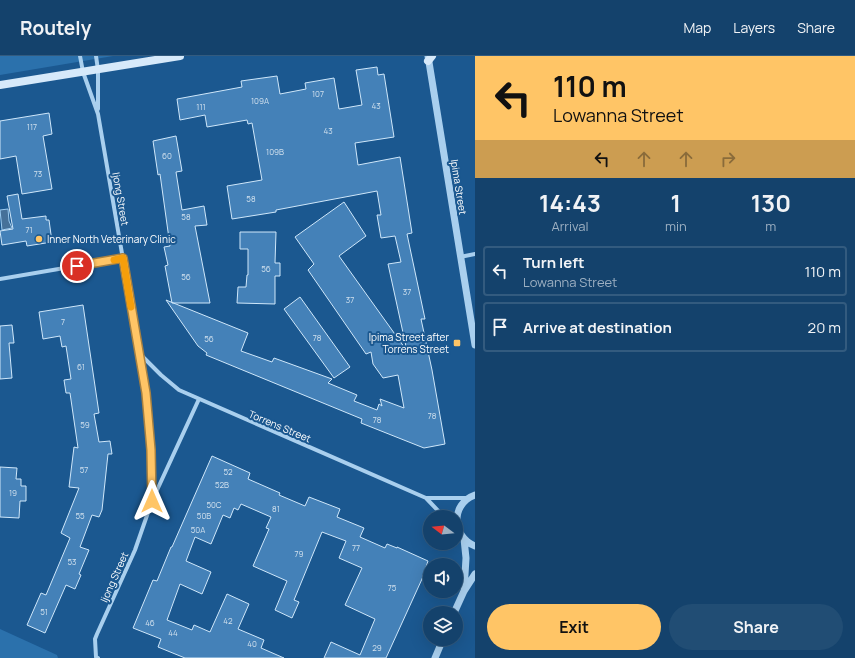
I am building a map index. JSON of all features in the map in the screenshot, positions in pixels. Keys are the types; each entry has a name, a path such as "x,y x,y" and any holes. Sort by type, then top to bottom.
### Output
{"main road":[{"path":"0,85 180,56"}],"street":[{"name":"Ijong Street","path":"80,56 83,72 98,114 146,393 151,450 152,501"},
{"name":"Ijong Street","path":"96,56 98,70 98,114"},
{"name":"Ipima Street","path":"429,58 475,345"},
{"path":"460,256 475,254"},
{"path":"0,279 123,258"},
{"name":"Torrens Street","path":"138,352 161,375 180,390 426,498 437,510"},
{"name":"Ijong Street","path":"98,658 96,657 97,634 135,550 152,501 199,399"},
{"path":"459,510 473,495"},
{"name":"Torrens Street","path":"426,498 473,495"},
{"path":"464,539 475,546"},
{"path":"464,539 466,558 464,591"},
{"path":"457,606 464,591 475,574"},
{"path":"435,658 440,646"}],"shaded area":[{"path":"0,56 113,56 0,75"},
{"path":"8,209 9,221 12,228 2,230 0,210"},
{"path":"0,629 57,655 58,658 0,658"}],"building":[{"path":"377,67 378,75 384,74 394,137 355,143 358,165 400,157 412,233 407,234 425,319 421,319 445,444 424,448 361,423 362,419 206,355 207,353 198,346 166,300 248,333 241,351 272,362 274,358 332,379 328,383 357,395 354,401 377,410 379,404 382,406 380,399 404,408 398,375 383,378 373,364 371,352 366,354 308,270 314,264 295,237 344,202 366,236 339,256 407,351 388,264 401,262 395,236 381,238 377,215 381,215 377,191 276,210 276,212 232,219 227,186 262,180 252,123 248,124 247,120 207,127 205,115 180,120 177,99 242,87 241,81 277,76 280,94 306,89 305,83 334,78 339,109 362,105 356,70"},
{"path":"49,113 52,134 43,136 52,189 22,194 16,156 0,159 0,121"},
{"path":"176,136 182,171 176,172 182,210 204,206 207,225 195,226 210,303 172,303 165,266 168,265 164,247 170,246 160,174 158,175 153,141"},
{"path":"18,194 22,219 46,216 46,220 49,220 52,242 27,246 26,241 2,245 0,231 13,229 7,196"},
{"path":"240,232 276,232 275,263 280,263 280,276 275,276 275,304 237,303 238,287 246,287 248,275 248,249 240,249"},
{"path":"300,297 350,367 334,378 284,309"},
{"path":"83,305 99,413 94,414 99,442 110,441 112,454 108,454 102,510 99,517 92,515 80,547 89,550 79,574 81,575 75,589 66,585 45,633 27,625 41,593 46,595 70,538 61,533 79,488 69,487 74,447 78,448 70,393 66,393 64,380 71,379 66,346 62,347 60,336 43,339 39,312"},
{"path":"12,325 14,343 9,343 12,378 0,379 0,326"},
{"path":"212,456 250,473 248,479 305,506 309,497 340,509 337,517 364,528 360,537 385,548 387,544 397,547 423,559 423,576 386,658 324,658 331,642 360,655 375,619 345,605 362,568 339,558 346,541 322,532 294,600 299,602 292,618 275,610 287,581 253,566 269,529 266,528 271,517 241,504 238,510 234,508 230,518 223,515 211,544 195,537 186,561 211,572 202,594 180,584 167,620 192,630 194,625 210,632 227,594 249,604 238,629 264,640 261,648 284,658 185,658 158,647 161,639 133,628 153,580 157,581"},
{"path":"0,467 17,468 16,479 21,479 21,486 26,486 26,501 20,501 19,518 0,517"}],"slow traffic":[{"path":"114,260 123,258 131,307"}],"place":[{"name":"Inner North Veterinary Clinic","path":"39,239"},
{"name":"Ipima Street after Torrens Street","path":"457,343"}],"route":[{"path":"77,266 123,258 146,393 151,450 152,501"}]}
